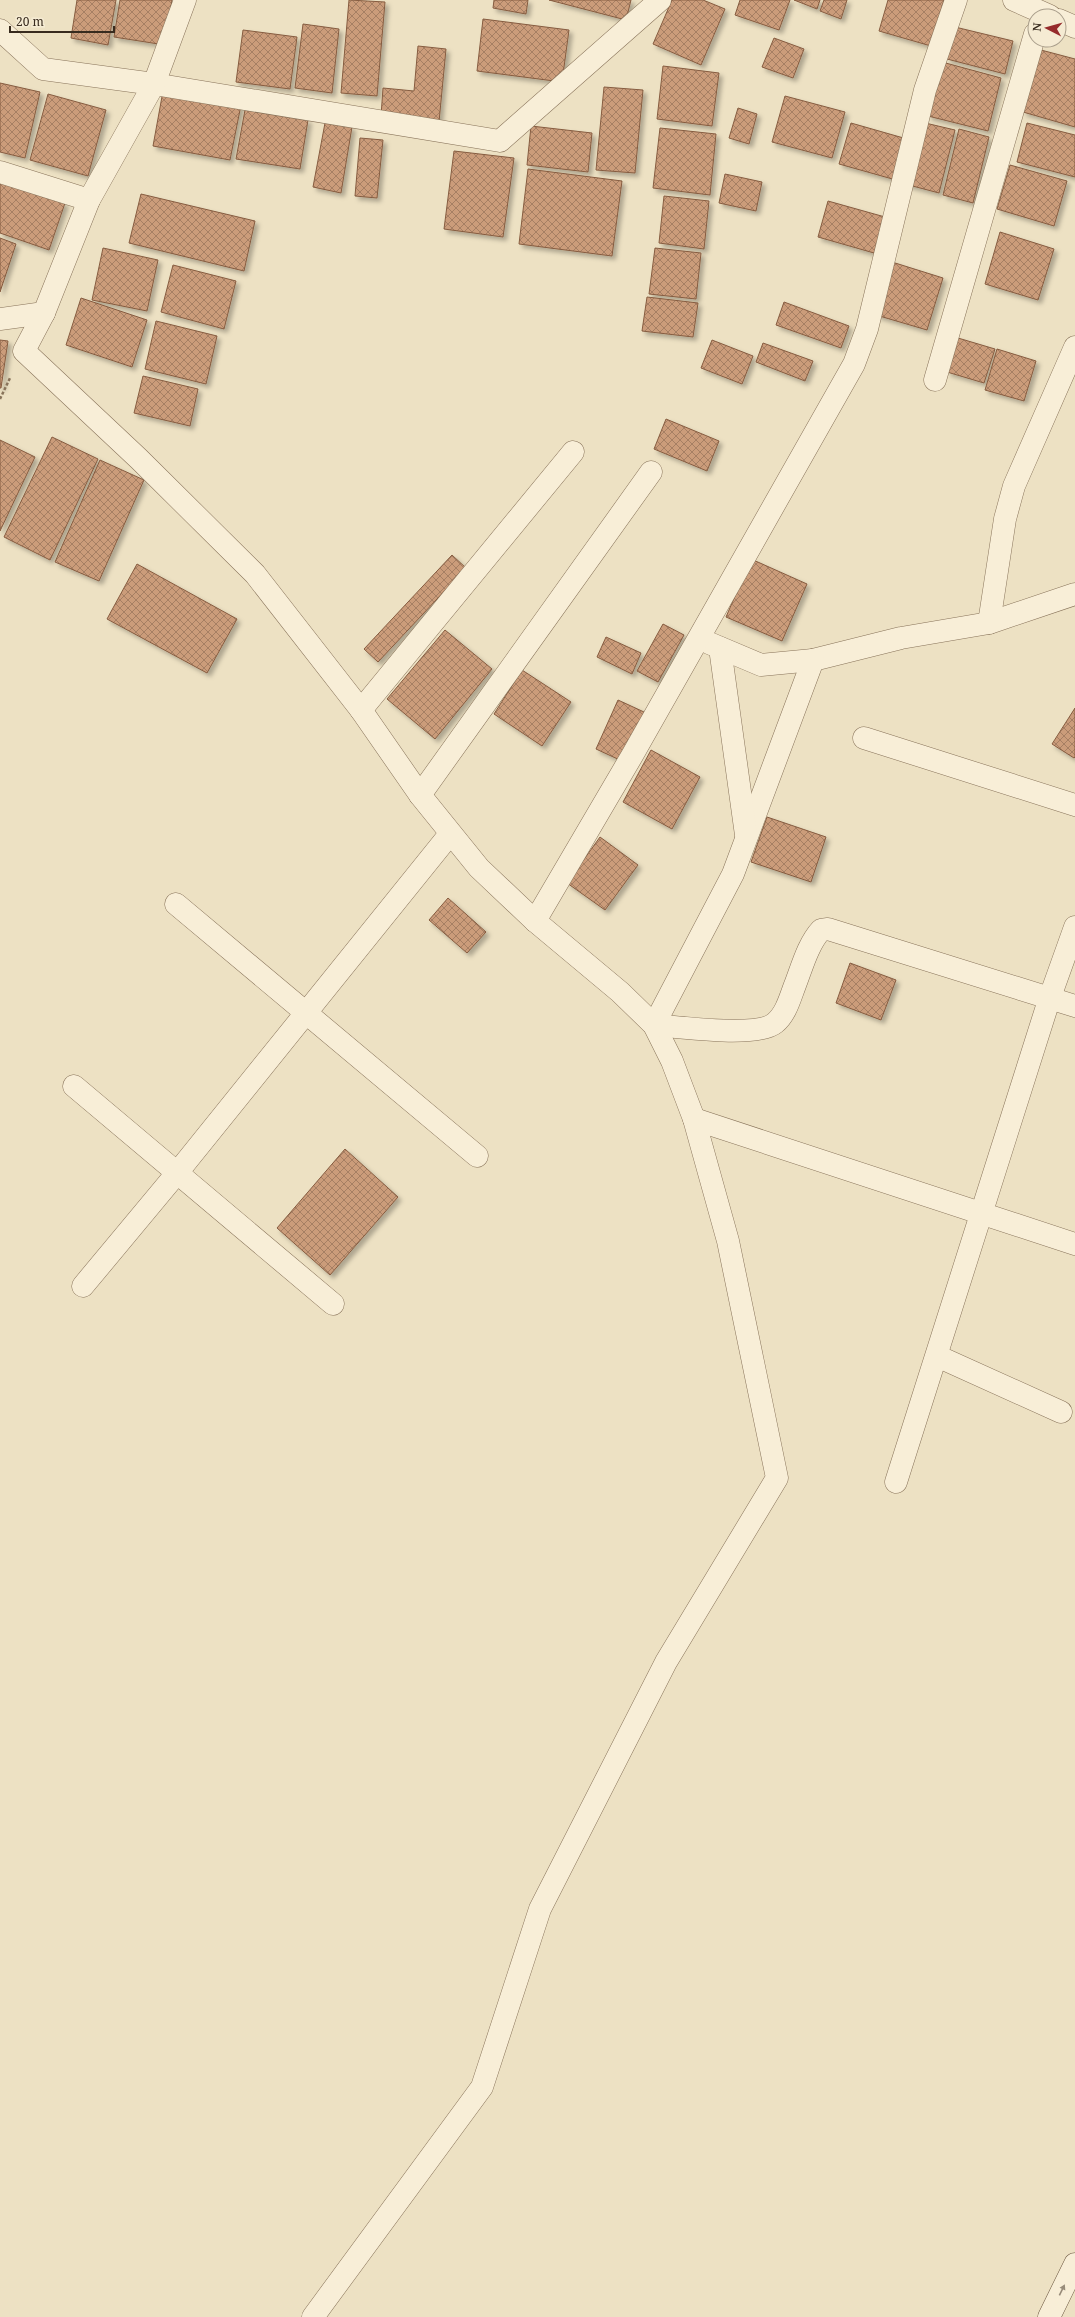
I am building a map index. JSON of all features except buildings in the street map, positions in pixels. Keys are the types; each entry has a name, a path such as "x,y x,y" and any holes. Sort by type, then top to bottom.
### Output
{"street":[{"path":"185,0 154,84 89,200 44,313 24,351 139,459 255,574 361,710 420,795 479,868 535,921 620,992 654,1025 672,1061 694,1118 728,1241 776,1478 666,1662 540,1909 482,2087 313,2317"},
{"path":"0,30 43,69 154,84 500,141 660,0"},
{"path":"535,921 633,754 854,364 866,329 925,90 956,0"},
{"path":"1014,0 1034,8"},
{"path":"935,380 1031,48"},
{"path":"0,172 89,200"},
{"path":"0,319 44,313"},
{"path":"989,623 1006,519 1014,486 1075,347"},
{"path":"361,710 574,452"},
{"path":"420,795 651,472"},
{"path":"698,639 761,665 813,660 901,638 989,623 1075,594"},
{"path":"720,648 746,838"},
{"path":"654,1025 733,874 813,660"},
{"path":"864,738 1075,805"},
{"path":"83,1286 177,1173 450,834"},
{"path":"176,904 307,1012 477,1156"},
{"path":"896,1482 983,1212 1050,997 1075,927"},
{"path":"654,1025 744,1031 762,1028 775,1023 786,1008 809,949 821,930 828,929 1075,1006"},
{"path":"74,1086 333,1304"},
{"path":"694,1118 983,1212 1075,1244"},
{"path":"937,1356 1061,1412"},
{"path":"1049,2317 1075,2264"}]}
